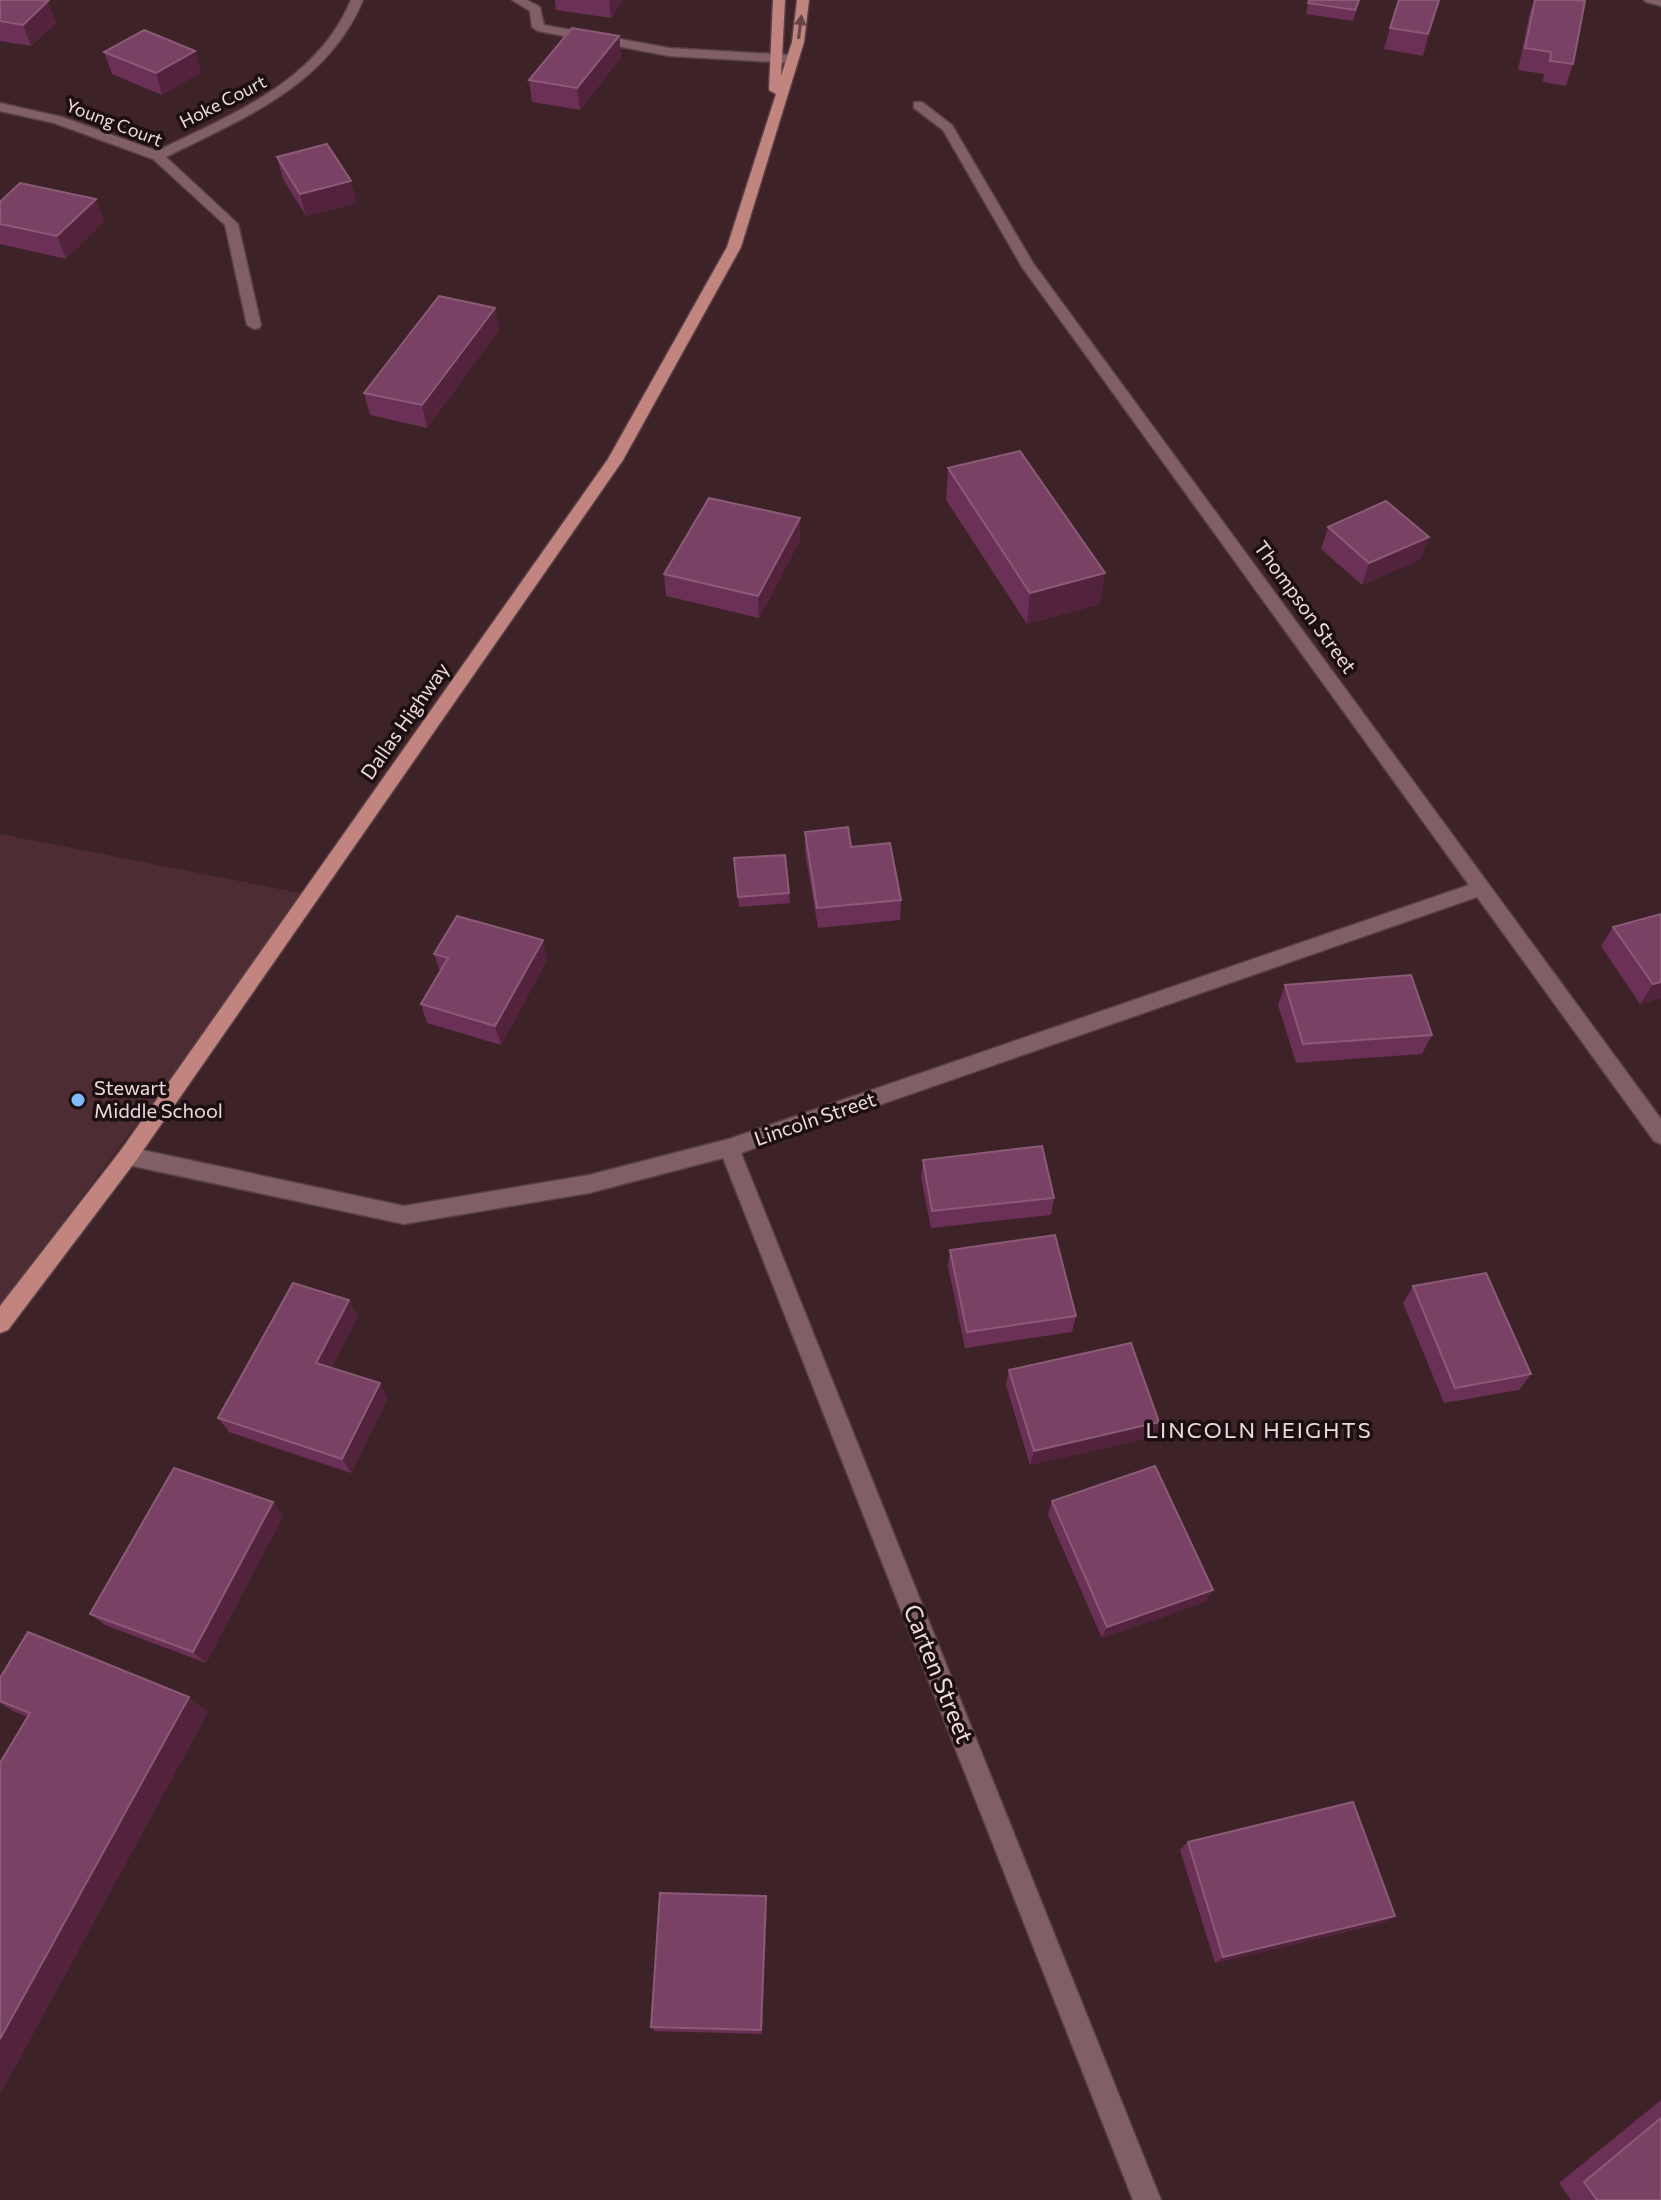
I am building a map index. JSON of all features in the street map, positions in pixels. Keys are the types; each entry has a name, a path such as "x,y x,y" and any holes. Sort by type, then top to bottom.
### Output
{"main road":[{"name":"Dallas Highway","path":"776,106 779,0"},
{"name":"Dallas Highway","path":"0,1323 128,1156 615,460 734,247 798,42 803,0"}],"street":[{"name":"Hoke Court","path":"158,156 285,90 329,48 354,11 357,0"},
{"path":"518,0 536,9 538,27 669,52 792,59"},
{"path":"1650,0 1661,2"},
{"name":"Thompson Street","path":"918,105 948,128 1027,264 1661,1135"},
{"name":"Young Court","path":"0,107 58,120 158,156 231,224 254,325"},
{"name":"Lincoln Street","path":"128,1156 404,1215 589,1184 729,1148 1482,888"},
{"name":"Carten Street","path":"729,1148 1147,2200"}],"shaded area":[{"name":"Stewart Middle School","path":"0,834 310,895 0,1305"}],"building":[{"path":"0,0 48,1 23,25 0,21"},
{"path":"1309,0 1359,0 1355,10 1308,3"},
{"path":"1399,0 1439,0 1428,34 1390,28"},
{"path":"1535,0 1585,1 1573,64 1550,61 1551,52 1525,48"},
{"path":"572,28 619,36 577,88 529,80"},
{"path":"144,30 195,51 156,73 104,52"},
{"path":"327,144 351,181 300,194 277,157"},
{"path":"20,183 96,199 57,236 0,224 0,202"},
{"path":"439,296 495,308 422,405 364,393"},
{"path":"1020,451 1105,573 1030,593 948,468"},
{"path":"709,498 800,518 758,596 664,574"},
{"path":"1386,501 1429,537 1369,563 1328,527"},
{"path":"848,827 851,847 890,843 901,900 817,908 805,832"},
{"path":"785,855 789,893 738,897 734,858"},
{"path":"1661,914 1661,982 1653,984 1613,927"},
{"path":"457,916 543,940 495,1026 421,1004 448,958 434,954"},
{"path":"1411,975 1432,1035 1303,1044 1285,985"},
{"path":"1042,1146 1054,1198 932,1211 923,1160"},
{"path":"1055,1235 1076,1316 967,1332 950,1250"},
{"path":"1486,1273 1531,1374 1455,1388 1413,1286"},
{"path":"293,1283 349,1300 316,1363 380,1383 342,1459 218,1418"},
{"path":"1131,1343 1159,1422 1034,1451 1009,1370"},
{"path":"1155,1466 1213,1590 1107,1627 1052,1501"},
{"path":"174,1468 273,1502 193,1652 90,1614"},
{"path":"28,1632 189,1697 0,2039 0,1763 30,1713 0,1701 0,1678"},
{"path":"1353,1802 1395,1916 1223,1957 1188,1842"},
{"path":"660,1893 766,1896 761,2030 651,2027"},
{"path":"1661,2118 1661,2200 1597,2200 1584,2182"}],"place":[{"name":"Stewart Middle School","path":"78,1100"}],"district":[{"name":"LINCOLN HEIGHTS","path":"1259,1430"}]}
